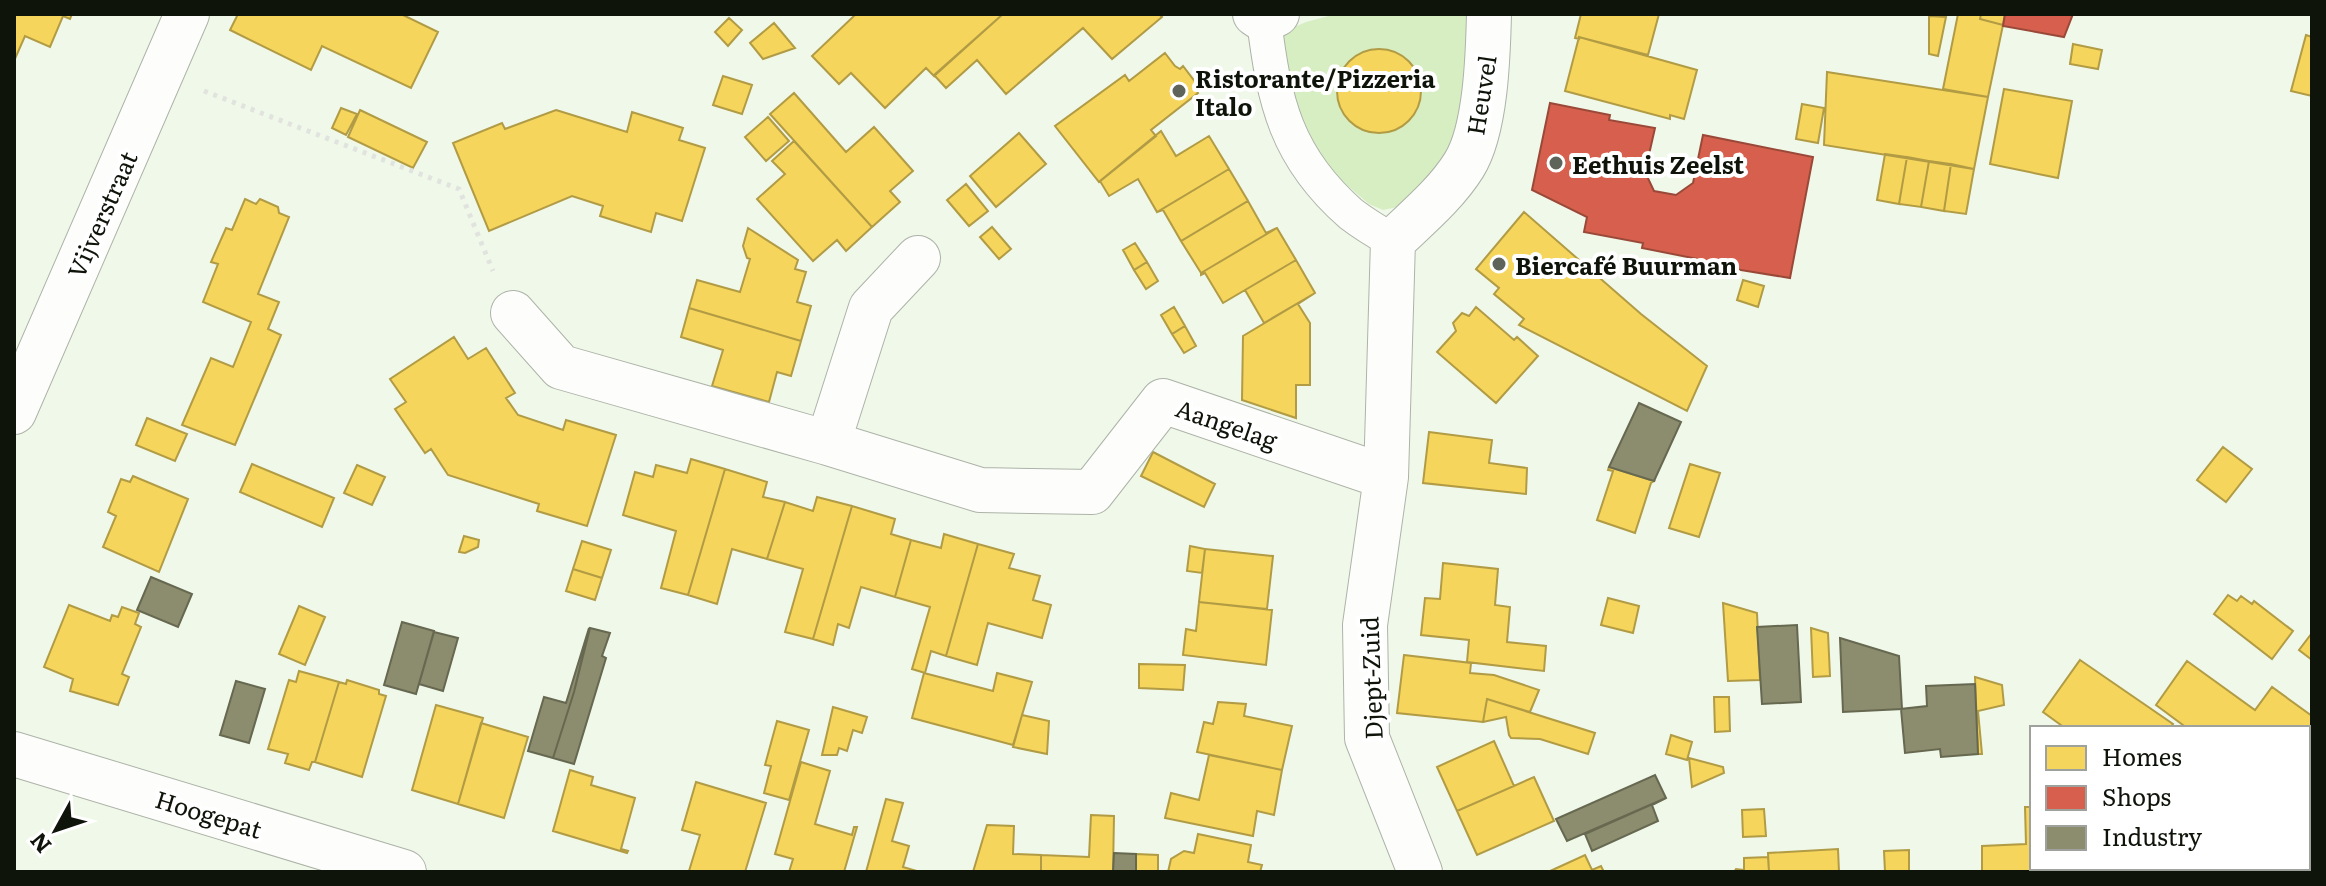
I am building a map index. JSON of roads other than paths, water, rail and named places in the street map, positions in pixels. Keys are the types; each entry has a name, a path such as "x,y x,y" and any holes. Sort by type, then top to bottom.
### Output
{"street":[{"name":"Vijverstraat","path":"14,412 187,14"},
{"name":"Heuvel","path":"1393,241 1439,196 1465,164 1479,126 1488,62 1489,14"},
{"path":"1266,16 1271,79 1286,129 1314,177 1353,215 1393,241 1386,477"},
{"path":"828,443 871,308 918,258"},
{"name":"Aangelag","path":"513,313 561,367 980,490 1092,492 1163,401 1386,477"},
{"name":"Djept-Zuid","path":"1386,477 1365,625 1367,738 1420,872"},
{"name":"Hoogepat","path":"14,754 404,872"}],"place":[{"name":"Ristorante/Pizzeria Italo","path":"1179,91"},
{"name":"Eethuis Zeelst","path":"1556,163"},
{"name":"Biercafé Buurman","path":"1499,264"}]}
